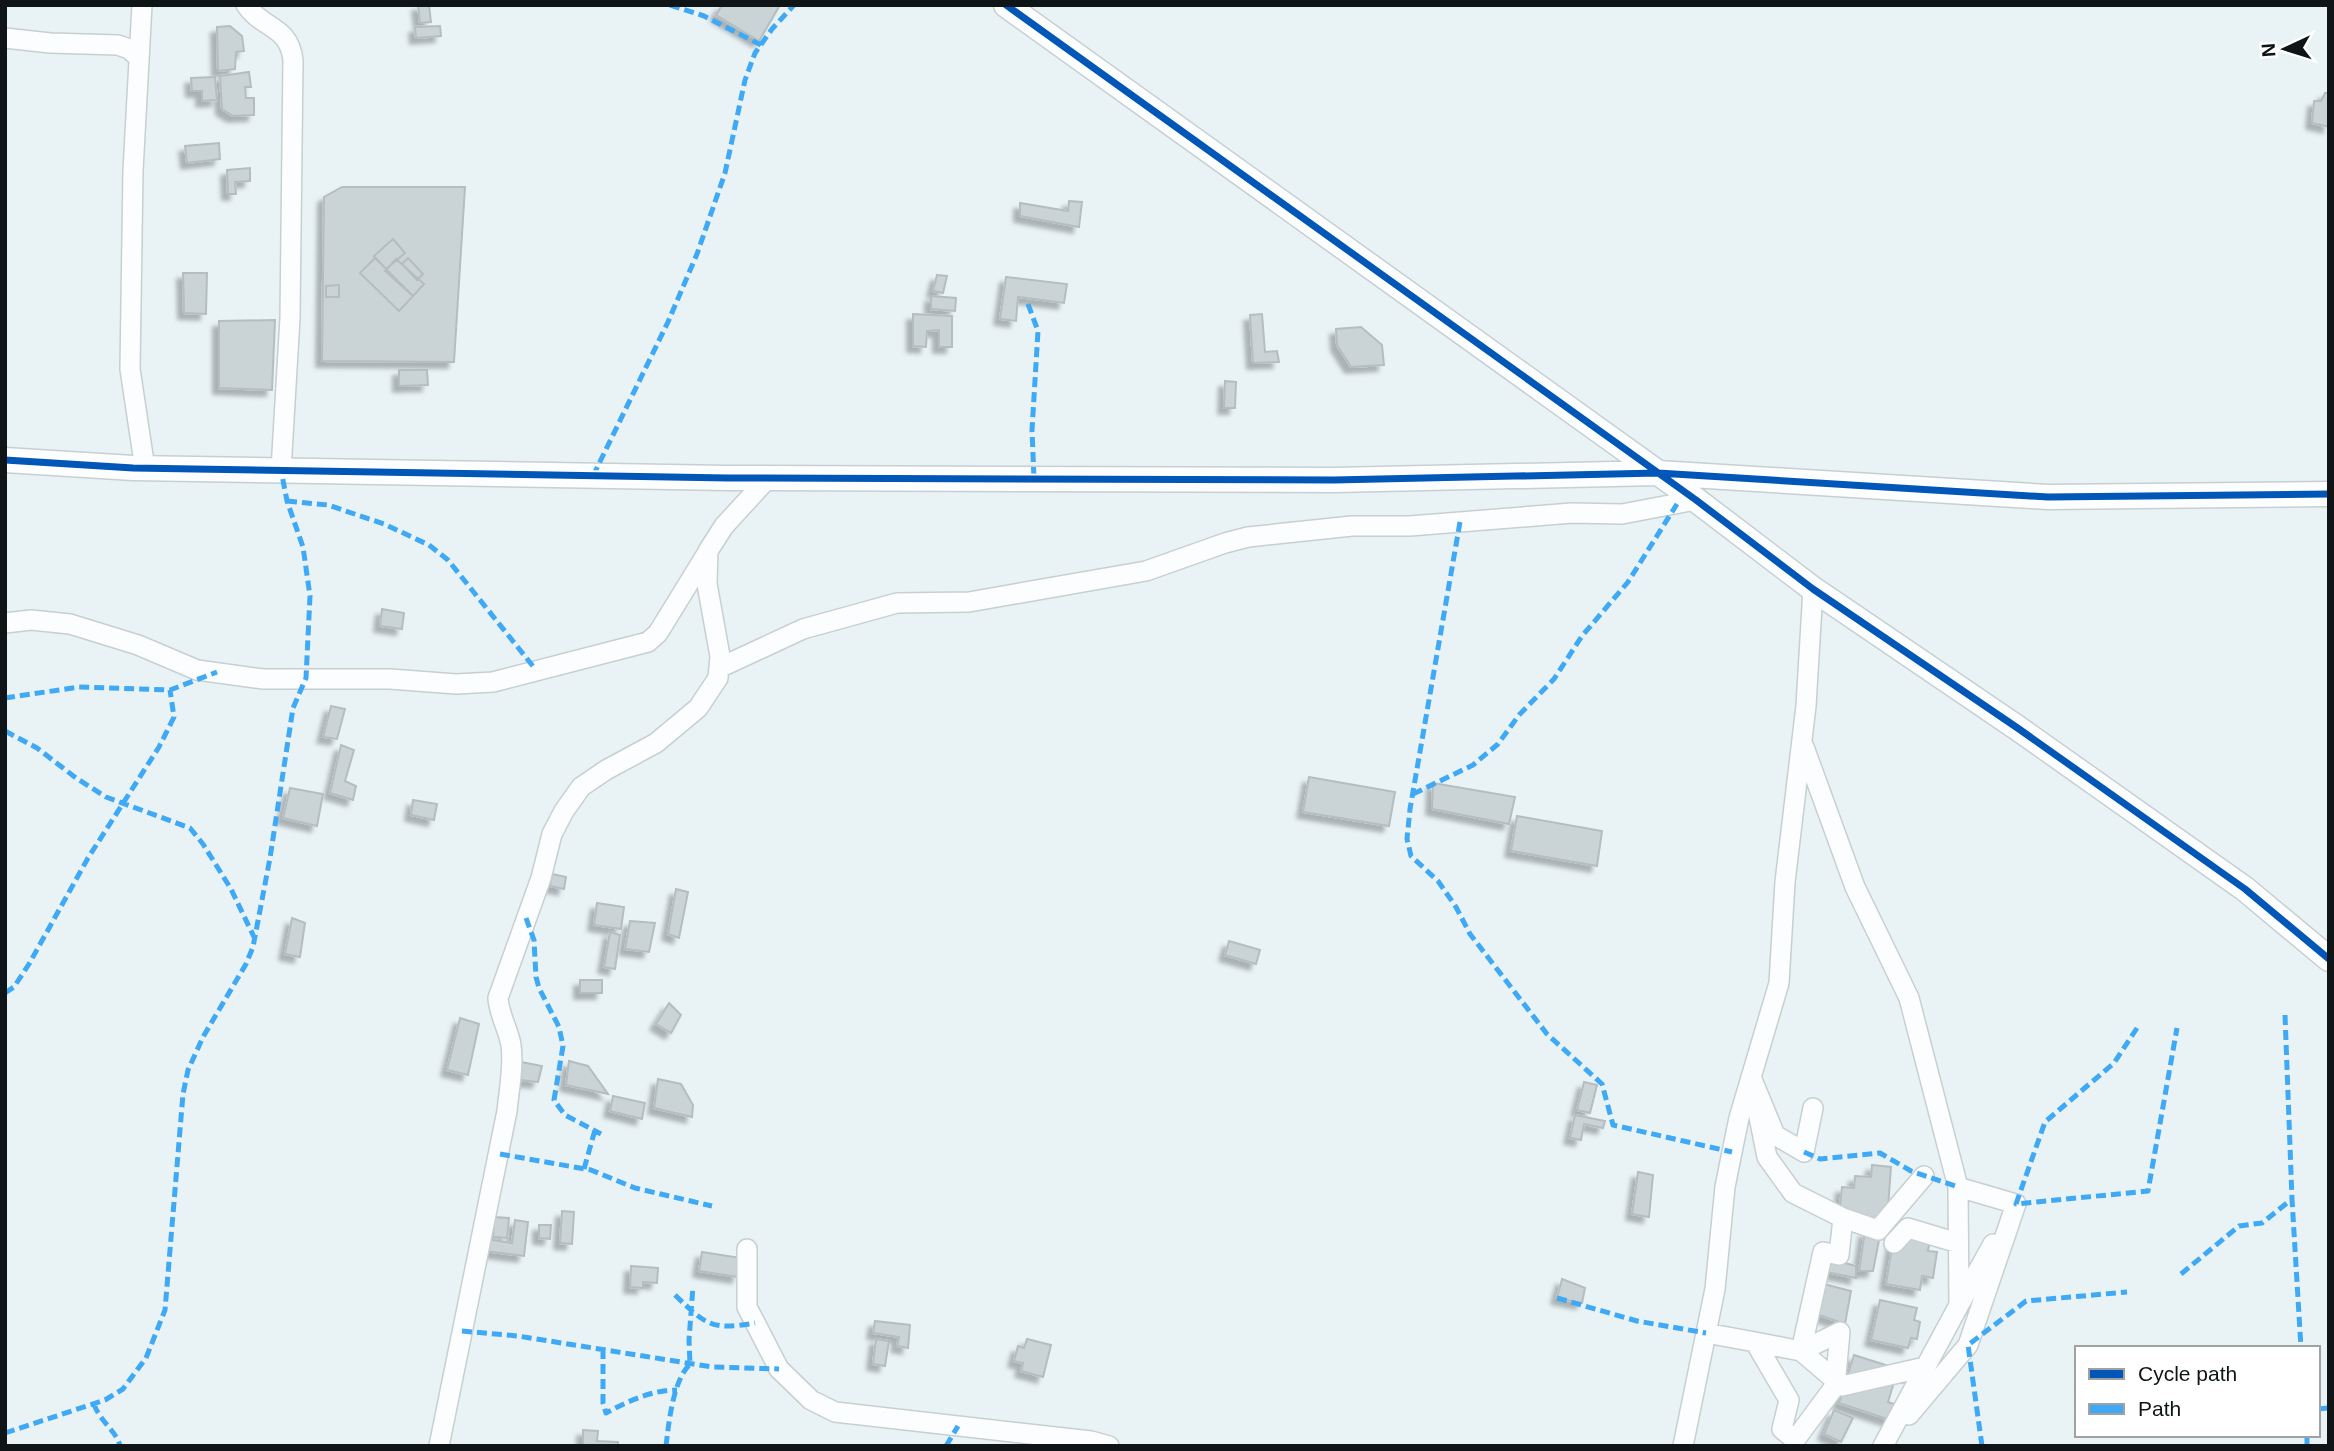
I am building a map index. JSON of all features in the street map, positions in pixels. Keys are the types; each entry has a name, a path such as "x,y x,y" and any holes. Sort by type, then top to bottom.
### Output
{"street":[{"path":"142,5 133,171 130,369 145,469"},
{"path":"246,5 253,15 284,34 293,60 290,318 281,470"},
{"path":"1006,5 1696,500 1813,589 2019,729 2234,881 2329,959"},
{"path":"5,38 118,46 130,49 138,57"},
{"path":"5,460 145,469 768,478 1334,480 1658,473 2048,497 2329,494"},
{"path":"5,623 31,620 70,624 138,645 197,670 263,679 390,679 457,684 494,682 648,642 658,633 724,526 768,478"},
{"path":"719,668 803,629 897,603 969,602 1146,571 1248,537 1352,526 1410,526 1572,513 1622,514 1696,500"},
{"path":"439,1446 495,1181 507,1111 512,1056 498,998 541,878 552,834 564,811 581,787 656,743 698,708 718,678 720,656 707,584 708,551"},
{"path":"1683,1446 1715,1289 1726,1187 1739,1118 1779,983 1785,882 1802,743 1813,589"},
{"path":"1802,743 1855,887 1909,998 1958,1186 1959,1305"},
{"path":"1751,1077 1775,1135 1804,1152 1813,1108"},
{"path":"1751,1077 1767,1157 1793,1193 1843,1218 1878,1230 1924,1176"},
{"path":"1958,1186 2016,1204"},
{"path":"1884,1446 2016,1204"},
{"path":"1884,1446 1968,1345 2016,1204"},
{"path":"1801,1351 1823,1252 1839,1255 1843,1218"},
{"path":"1894,1243 1908,1228 1958,1243"},
{"path":"747,1249 747,1307 779,1369 811,1400 835,1412 1091,1441 1107,1446"},
{"path":"1755,1342 1789,1400 1782,1429 1795,1440 1835,1386 1840,1332 1801,1351"},
{"path":"1706,1333 1801,1351 1842,1386 1925,1367"}],"building":[{"path":"418,5 429,5 431,22 420,23"},
{"path":"722,5 780,5 759,41 716,15"},
{"path":"230,26 242,36 244,51 236,52 235,69 218,71 217,27"},
{"path":"440,26 441,36 416,38 415,27"},
{"path":"249,72 251,87 245,87 246,98 254,98 254,115 233,116 222,109 220,76"},
{"path":"215,77 217,100 202,101 202,91 192,91 191,78"},
{"path":"2325,93 2329,93 2329,127 2312,123 2314,101 2321,101"},
{"path":"219,143 220,159 187,163 185,146"},
{"path":"250,168 250,181 235,182 236,194 228,194 227,170"},
{"path":"342,187 465,187 454,362 322,361 324,197"},
{"path":"1069,201 1082,202 1079,227 1020,216 1020,203 1068,211"},
{"path":"393,239 405,253 386,269 374,256"},
{"path":"375,258 413,296 399,311 360,273"},
{"path":"408,258 423,274 417,280 402,264"},
{"path":"396,259 424,284 413,296 385,271"},
{"path":"183,273 207,273 206,314 184,313"},
{"path":"937,275 947,276 943,293 933,291"},
{"path":"1006,277 1067,284 1064,303 1018,297 1016,321 1000,319"},
{"path":"339,285 339,297 326,297 326,286"},
{"path":"931,296 956,298 955,311 931,309"},
{"path":"913,314 952,316 952,347 939,347 939,330 927,331 926,347 913,346"},
{"path":"1262,314 1265,352 1277,351 1279,362 1253,363 1250,315"},
{"path":"275,320 272,390 219,388 219,321"},
{"path":"1361,327 1382,345 1384,365 1351,367 1337,345 1336,329"},
{"path":"399,370 427,370 428,385 399,386"},
{"path":"1225,381 1236,382 1235,408 1224,408"},
{"path":"382,609 404,613 402,629 380,626"},
{"path":"331,706 345,709 337,739 323,737"},
{"path":"341,745 354,750 345,781 356,786 353,800 330,793"},
{"path":"1309,777 1395,792 1389,826 1303,812"},
{"path":"1433,783 1515,797 1509,824 1432,809"},
{"path":"290,788 323,794 317,826 283,818"},
{"path":"413,800 437,804 434,820 411,815"},
{"path":"1517,816 1602,831 1597,866 1511,851"},
{"path":"552,874 566,877 564,889 550,886"},
{"path":"676,889 688,892 679,938 668,934"},
{"path":"597,903 624,907 621,929 594,925"},
{"path":"292,918 305,923 300,957 285,954"},
{"path":"630,921 655,923 649,952 625,949"},
{"path":"610,932 620,935 615,969 604,967"},
{"path":"1229,941 1260,950 1256,964 1225,955"},
{"path":"580,980 602,980 602,993 580,993"},
{"path":"669,1003 681,1015 671,1033 656,1024"},
{"path":"460,1018 479,1024 468,1075 447,1070"},
{"path":"569,1061 588,1066 608,1094 566,1085"},
{"path":"521,1062 542,1066 538,1082 519,1080"},
{"path":"658,1079 681,1084 693,1105 692,1117 654,1108"},
{"path":"1584,1082 1597,1085 1590,1113 1577,1110"},
{"path":"613,1096 645,1103 642,1119 610,1111"},
{"path":"1575,1115 1605,1121 1603,1128 1584,1124 1581,1140 1570,1138"},
{"path":"1872,1165 1891,1167 1887,1221 1839,1217 1842,1187 1854,1188 1855,1176 1871,1177"},
{"path":"1638,1172 1653,1175 1649,1217 1632,1214"},
{"path":"562,1211 574,1212 572,1244 560,1243"},
{"path":"494,1217 509,1218 507,1238 493,1237"},
{"path":"515,1220 528,1222 524,1256 484,1251 486,1239 512,1243"},
{"path":"539,1225 551,1225 550,1239 539,1238"},
{"path":"1895,1229 1931,1235 1928,1251 1937,1252 1933,1278 1922,1276 1920,1290 1886,1284"},
{"path":"1865,1231 1880,1235 1873,1271 1859,1271"},
{"path":"702,1252 741,1258 738,1277 699,1271"},
{"path":"1830,1259 1856,1266 1856,1278 1826,1272"},
{"path":"631,1266 658,1268 657,1283 643,1282 643,1288 630,1287"},
{"path":"1562,1279 1585,1288 1582,1303 1557,1298"},
{"path":"1820,1283 1851,1291 1845,1324 1816,1314"},
{"path":"1880,1300 1917,1308 1914,1320 1920,1322 1917,1339 1911,1338 1908,1348 1871,1340"},
{"path":"875,1321 910,1325 908,1348 897,1346 899,1337 873,1333"},
{"path":"876,1339 889,1341 885,1366 873,1364"},
{"path":"1027,1339 1051,1345 1043,1377 1021,1371 1023,1363 1014,1361 1018,1346 1024,1348"},
{"path":"1854,1355 1898,1369 1888,1402 1907,1408 1896,1422 1839,1403"},
{"path":"1834,1410 1853,1418 1841,1442 1824,1434"},
{"path":"583,1430 598,1431 597,1441 618,1442 618,1446 583,1446"}],"marked path":[{"path":"670,5 704,16 761,45"},
{"path":"593,476 668,322 697,254 725,173 745,80 755,53 794,5"},
{"path":"1028,304 1038,331 1032,430 1034,479"},
{"path":"5,1433 105,1400 123,1389 146,1358 165,1310 183,1094 188,1070 203,1037 246,964 253,947 293,708 306,678 310,596 303,547 287,501 281,470"},
{"path":"287,501 328,505 384,524 429,545 448,560 536,670"},
{"path":"1413,794 1473,765 1498,744 1519,715 1554,679 1582,636 1628,582 1677,504"},
{"path":"1460,522 1410,809 1407,839 1411,856 1438,881 1470,934 1547,1034 1602,1084 1613,1125 1732,1152"},
{"path":"5,698 79,687 170,690 217,672"},
{"path":"5,993 14,987 29,964 88,858 159,747 174,717 170,690"},
{"path":"5,731 37,748 106,797 190,828 231,889 255,939"},
{"path":"526,918 534,940 539,988 559,1027 563,1046 554,1100 565,1115 601,1134"},
{"path":"2285,1015 2292,1199"},
{"path":"2137,1028 2114,1063 2045,1122 2016,1204 2148,1191 2177,1028"},
{"path":"584,1169 595,1130"},
{"path":"1804,1152 1820,1159 1880,1153 1911,1171 1958,1187"},
{"path":"500,1154 591,1170 635,1188 712,1206"},
{"path":"2181,1274 2239,1226 2262,1223 2292,1199 2301,1346"},
{"path":"666,1446 676,1391 684,1371 690,1364 693,1286"},
{"path":"1982,1446 1968,1345 2026,1301 2127,1292"},
{"path":"675,1295 694,1313 710,1323 728,1326 755,1323"},
{"path":"1557,1298 1637,1321 1706,1333"},
{"path":"462,1331 518,1336 712,1367 779,1369"},
{"path":"603,1349 603,1403 606,1413 640,1397 677,1390"},
{"path":"94,1404 120,1446"},
{"path":"2320,1409 2329,1408"},
{"path":"946,1446 958,1426"},
{"path":"2307,1437 2307,1446"}],"cycle path":[{"path":"1006,5 1696,500 1813,589 2019,729 2245,889 2329,959"},
{"path":"5,460 133,468 728,478 1334,480 1658,473 2048,497 2329,494"}]}
